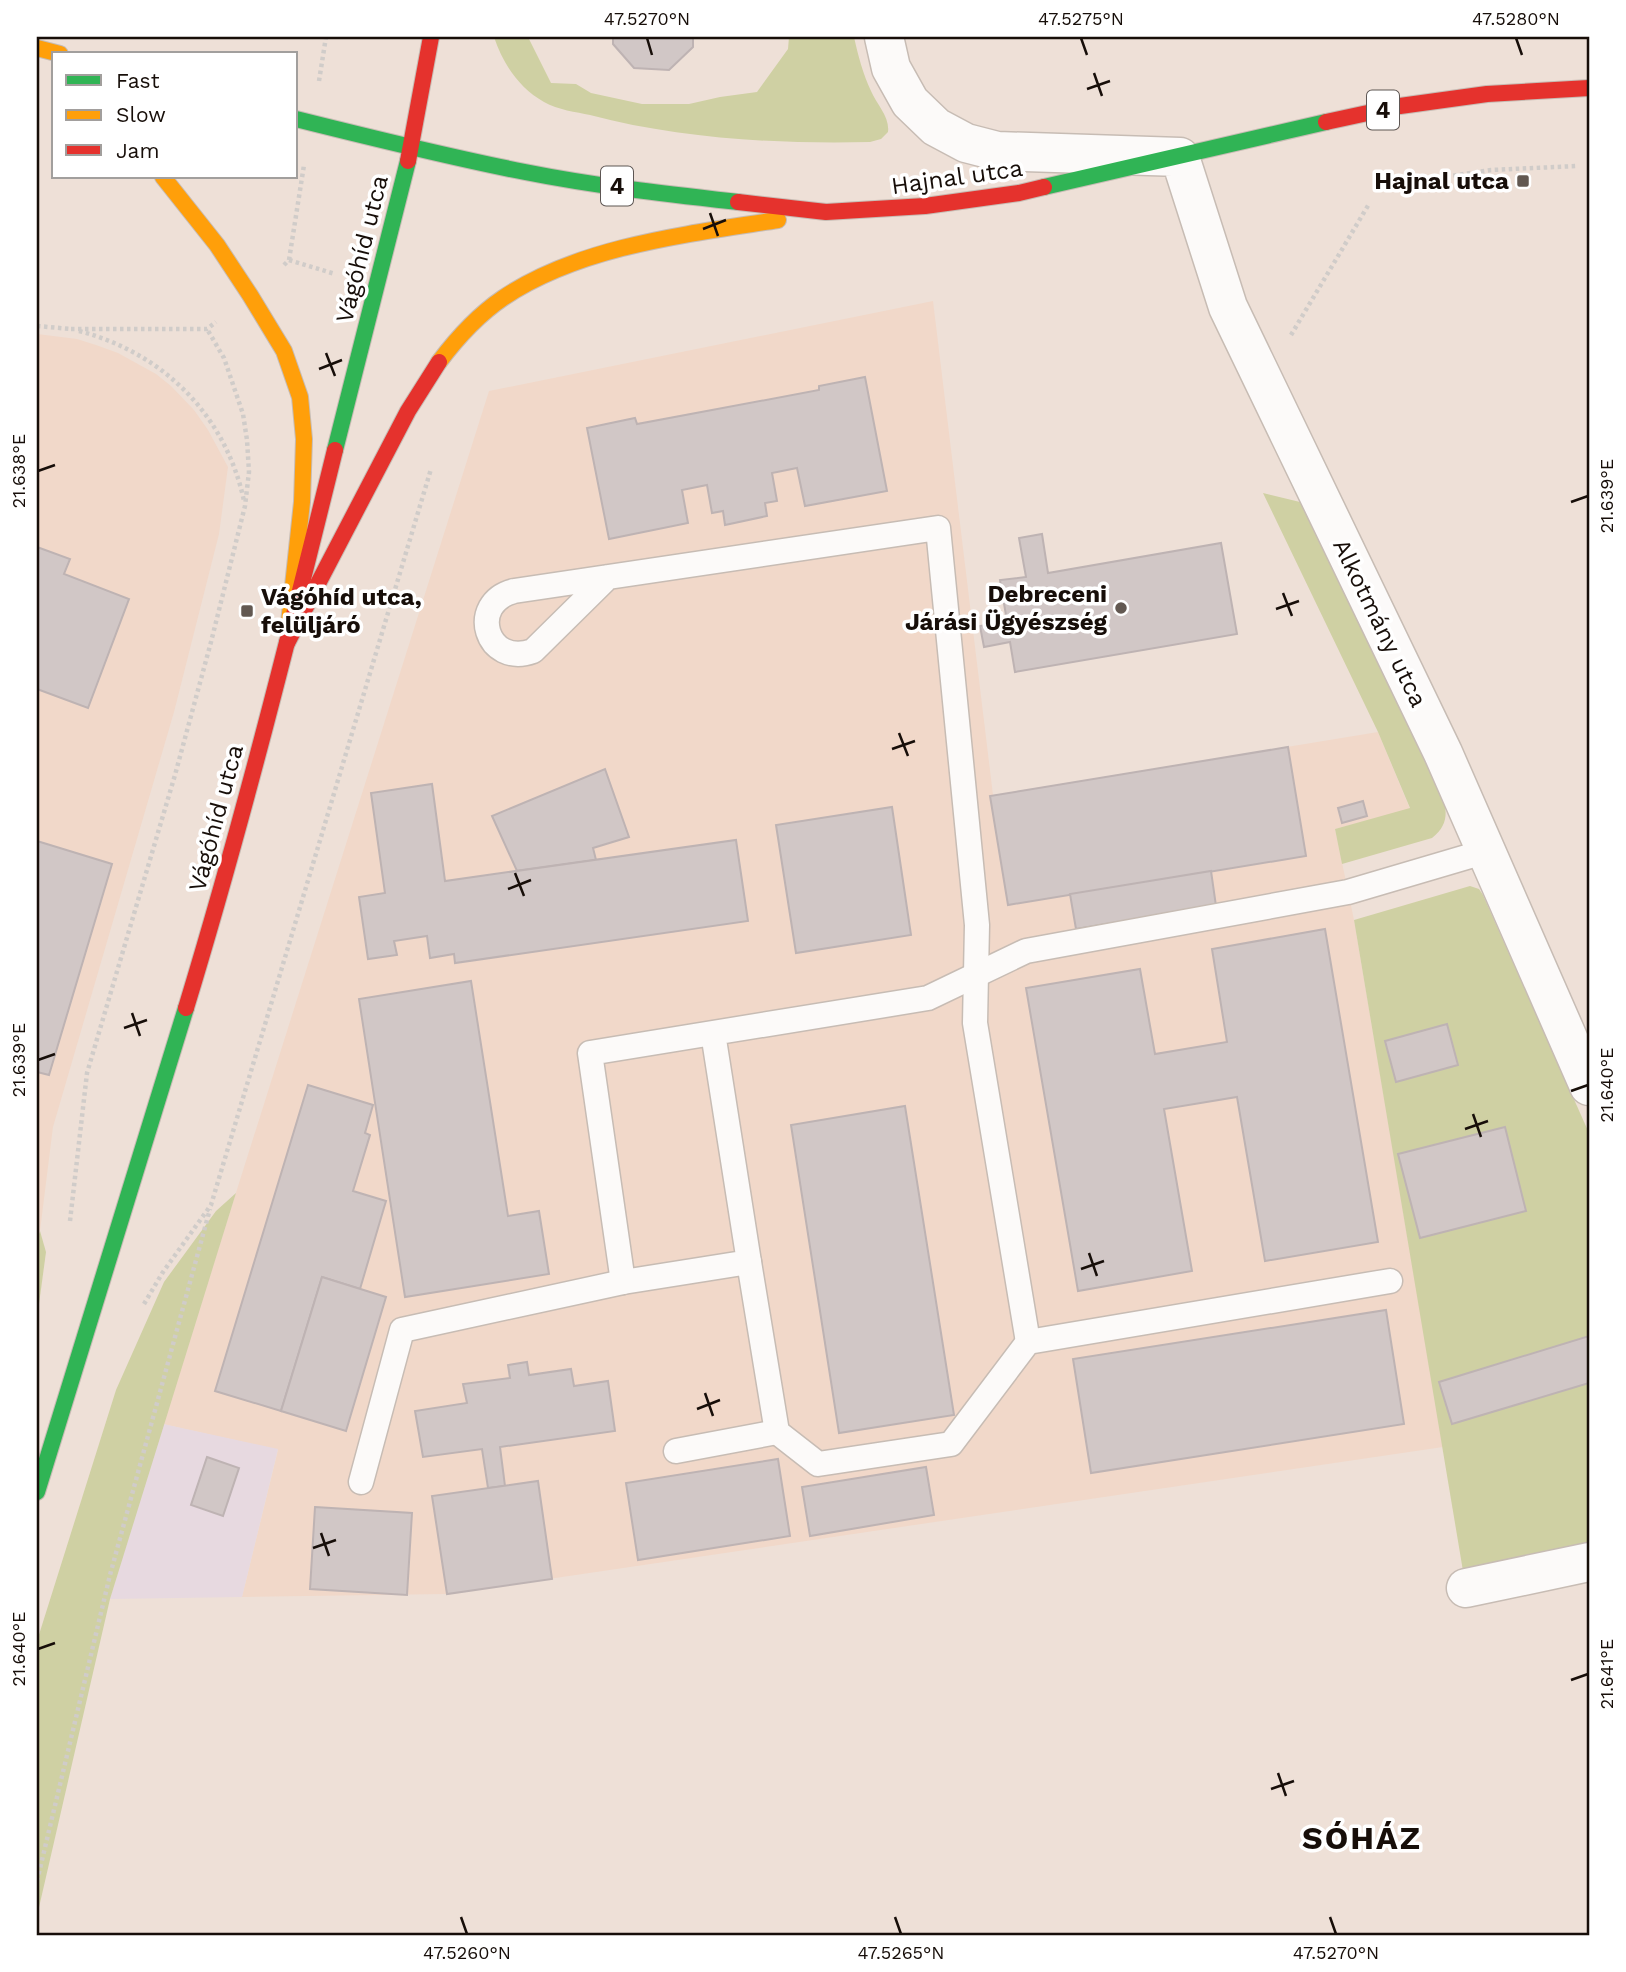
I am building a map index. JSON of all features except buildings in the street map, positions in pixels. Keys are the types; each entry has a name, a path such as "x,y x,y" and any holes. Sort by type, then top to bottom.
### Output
{"main road":[{"name":"Vágóhíd utca","path":"37,1492 206,942 287,643 411,148 431,37"},
{"path":"37,54 52,68"},
{"name":"Hajnal utca","path":"411,148 541,175 676,195 826,212 913,207 1006,195 1180,158 1292,129 1400,106 1487,94 1589,88"},
{"name":"4","path":"298,120 411,148"},
{"path":"164,178 217,245 250,295 284,351 300,397 304,439 302,502 287,643"},
{"path":"287,643 414,399 447,352 471,326 503,299 559,270 594,257 695,233 826,212"}],"street":[{"path":"884,37 891,68 909,102 936,127 966,143 997,151 1180,158"},
{"name":"Alkotmány utca","path":"1180,158 1228,307 1443,753 1589,1086"},
{"path":"1466,1588 1589,1562"}],"lane":[{"path":"608,577 533,650 509,653 501,650 491,640 486,626 488,613 494,602 514,591 608,577 938,528 977,925 975,1023 1028,1342"},
{"path":"623,1282 590,1053 928,998 1026,951 1348,892 1487,851"},
{"path":"713,1033 777,1432 818,1464 951,1444 1028,1342 1390,1281"},
{"path":"361,1482 402,1330 623,1282 749,1262"},
{"path":"676,1451 777,1432"}],"path":[{"path":"1377,187 1491,170 1577,166"},
{"path":"299,194 289,260 329,272"},
{"path":"1291,336 1369,204"},
{"path":"37,326 71,329 207,329 224,358 243,414 247,440 245,506 211,642 175,775 87,1073"},
{"path":"71,329 130,350 182,386 197,402 223,441 245,506"},
{"path":"37,1881 110,1575 211,1205 431,468"},
{"path":"142,1308 163,1272 211,1205"}],"shaded area":[{"path":"933,301 993,795 1378,732 1410,809 1335,829 1354,920 1443,1447 447,1594 242,1597 278,1450 163,1424 489,391"},
{"path":"37,334 77,339 96,345 118,353 156,374 194,410 228,467 219,534 174,712 53,1127 37,1240"},
{"path":"163,1424 278,1449 242,1597 110,1599"}],"green space":[{"path":"494,37 528,37 551,83 576,84 591,93 642,104 689,104 757,92 788,49 789,37 854,37 866,78 885,116 888,132 881,139 870,142 765,141 659,130 567,110 544,102 527,90 507,66"},
{"path":"1263,493 1300,502 1441,790 1446,816 1442,827 1432,838 1342,864 1335,829 1410,808 1378,732"},
{"path":"1470,886 1479,889 1483,895 1589,1133 1589,1545 1463,1571 1354,920"},
{"path":"236,1193 110,1599 37,1916 37,1641 116,1390 164,1282 216,1211"},
{"path":"40,1231 46,1252 37,1319 37,1240"}],"traffic: fast":[{"path":"298,119 439,154 551,177 738,202"},
{"path":"1044,187 1326,122"},
{"path":"335,450 408,161"},
{"path":"37,1492 186,1008"}],"traffic: slow":[{"path":"37,48 52,52"},
{"path":"164,178 217,245 250,295 284,351 300,397 304,439 302,502 289,623"},
{"path":"439,362 468,327 503,298 533,280 566,266 600,254 672,237 778,220"}],"traffic: jam":[{"path":"408,161 431,37"},
{"path":"1326,122 1400,106 1487,94 1589,88"},
{"path":"738,202 826,212 925,206 1044,187"},
{"path":"287,643 408,411 439,362"},
{"path":"186,1008 246,800 335,450"}],"place":[{"name":"Hajnal utca","path":"1523,181"},
{"name":"Debreceni Járási Ügyészség","path":"1121,608"},
{"name":"Vágóhíd utca, felüljáró","path":"247,611"}],"district":[{"name":"SÓHÁZ","path":"1362,1838"}]}
